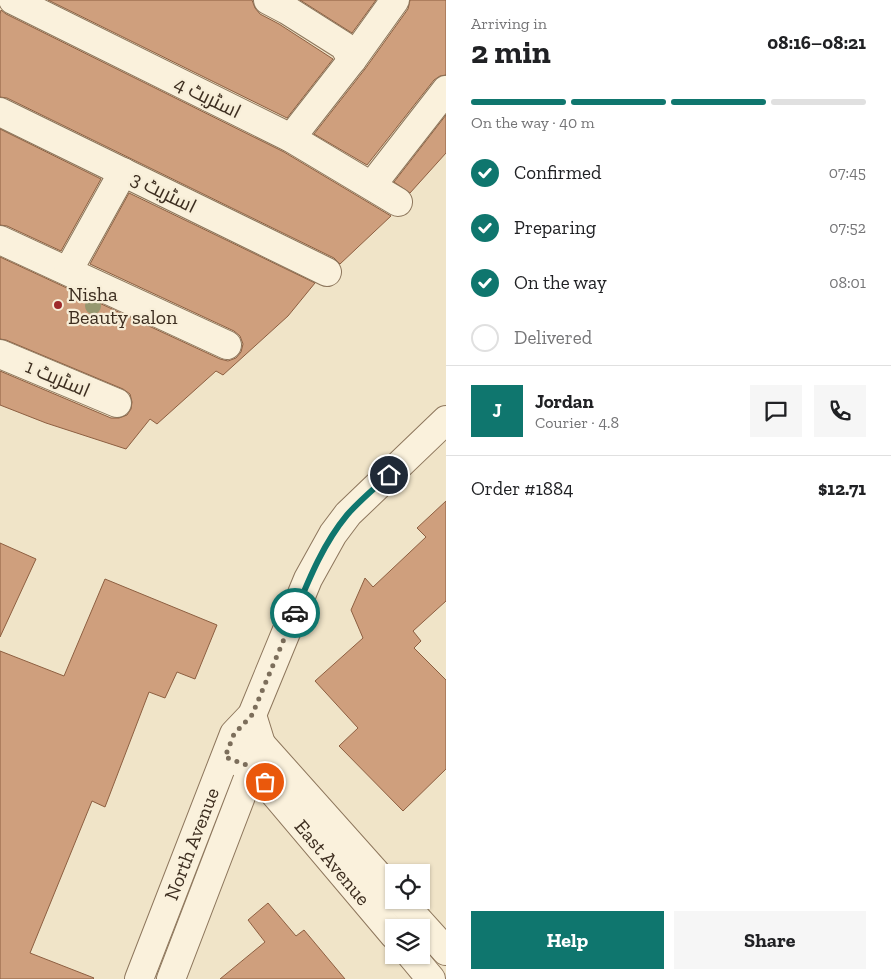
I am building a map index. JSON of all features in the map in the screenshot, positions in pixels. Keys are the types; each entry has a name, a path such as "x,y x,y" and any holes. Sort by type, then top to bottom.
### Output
{"street":[{"name":"اسٹریٹ 4","path":"13,0 291,138 398,202"},
{"path":"268,0 344,46 352,60"},
{"path":"291,138 352,60 394,0"},
{"path":"372,185 446,90"},
{"name":"اسٹریٹ 3","path":"0,112 327,272"},
{"path":"68,271 123,172"},
{"path":"0,240 227,345"},
{"name":"اسٹریٹ 1","path":"0,354 117,403"},
{"name":"North Avenue","path":"139,979 230,746 252,715 308,579 333,534 348,514 445,423"},
{"path":"252,715 256,756"},
{"name":"East Avenue","path":"230,746 256,756 385,884"},
{"name":"North Avenue","path":"171,979 256,756"},
{"name":"East Avenue","path":"256,756 385,923"},
{"name":"East Avenue","path":"408,909 446,951"},
{"path":"418,964 431,979"}],"building":[{"path":"48,0 252,0 260,14 333,59 287,118"},
{"path":"300,0 376,0 352,33"},
{"path":"410,0 446,0 446,75 434,80 367,165 314,134 365,69 408,9"},
{"path":"1,10 284,152 391,216 340,264 334,258 7,98 0,97"},
{"path":"446,115 446,153 410,193 394,182"},
{"path":"0,129 101,179 61,251 7,226 0,225"},
{"path":"129,193 315,283 288,316 223,375 216,371 157,424 150,419 126,449 46,423 0,405 0,371 111,418 127,415 131,409 132,402 130,394 123,389 0,339 0,257 220,359 228,361 236,358 241,352 243,344 240,336 234,331 90,264"},
{"path":"446,501 446,601 413,631 421,641 414,648 446,680 446,769 403,811 339,746 358,728 315,681 363,638 351,610 365,578 373,587 426,537 417,528"},
{"path":"0,543 36,559 0,637"},
{"path":"105,579 217,625 195,679 177,672 165,698 149,692 105,807 92,801 30,953 94,978 0,979 0,651 64,676"},
{"path":"268,903 296,936 304,930 345,979 220,979 265,942 248,920"}],"way so far":[{"path":"265,782 252,767 225,757 234,734 252,715 295,613"}],"place":[{"name":"Nisha Beauty salon","path":"58,305"}],"route":[{"path":"295,613 308,579 333,534 348,514 389,475"}]}
